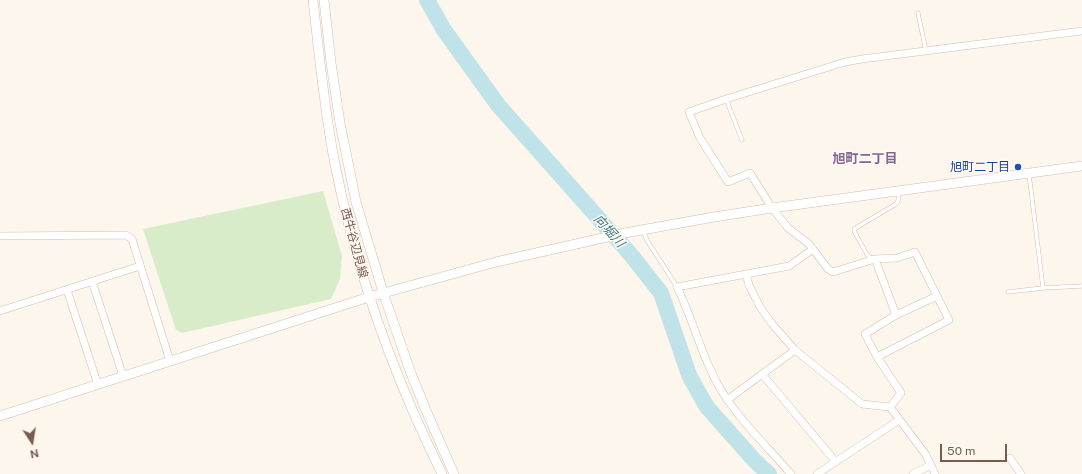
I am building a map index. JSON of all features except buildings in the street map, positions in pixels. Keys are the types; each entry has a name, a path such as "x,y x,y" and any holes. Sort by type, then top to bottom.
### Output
{"street":[{"name":"西牛谷辺見線","path":"313,0 328,126 334,159 356,253 369,297 415,416 442,474"},
{"name":"西牛谷辺見線","path":"324,0 331,63 347,159 356,202 383,292 410,371 454,474"},
{"path":"877,357 949,320 915,252 897,258 875,259 833,272 809,244 788,228 772,208 750,173 728,182 700,138 689,112 845,62 1082,31"},
{"path":"0,416 383,292 496,262 625,233 772,208 1082,166"},
{"path":"0,236 126,235 132,239 170,361"},
{"path":"791,474 727,400 706,359 685,302 677,287 789,266 813,249"},
{"path":"875,259 896,315"},
{"path":"0,311 140,266"},
{"path":"746,274 749,285 768,319 795,350 862,404 890,408 926,455 935,474"},
{"path":"92,282 123,376"},
{"path":"67,290 98,385"},
{"path":"890,408 901,393 877,357 865,334 896,315 937,296"},
{"path":"727,400 795,350"},
{"path":"762,374 836,462"},
{"path":"817,474 900,420"},
{"path":"1010,458 1020,474"},
{"path":"913,474 931,465"}],"lane":[{"path":"918,13 926,51"},
{"path":"726,99 742,140"},
{"path":"1029,174 1043,288"},
{"path":"875,259 868,256 854,229 896,204 898,201 899,191"},
{"path":"643,230 648,242 677,287"},
{"path":"1008,292 1082,286"}],"green space":[{"path":"323,191 342,256 340,279 331,299 182,333 176,330 143,229"}],"waterway":[{"name":"向堀川","path":"427,0 444,30 498,105 632,256 661,293 689,375 707,407 755,461 769,474"}],"place":[{"name":"旭町二丁目","path":"1018,167"}],"district":[{"name":"旭町二丁目","path":"865,159"}]}
